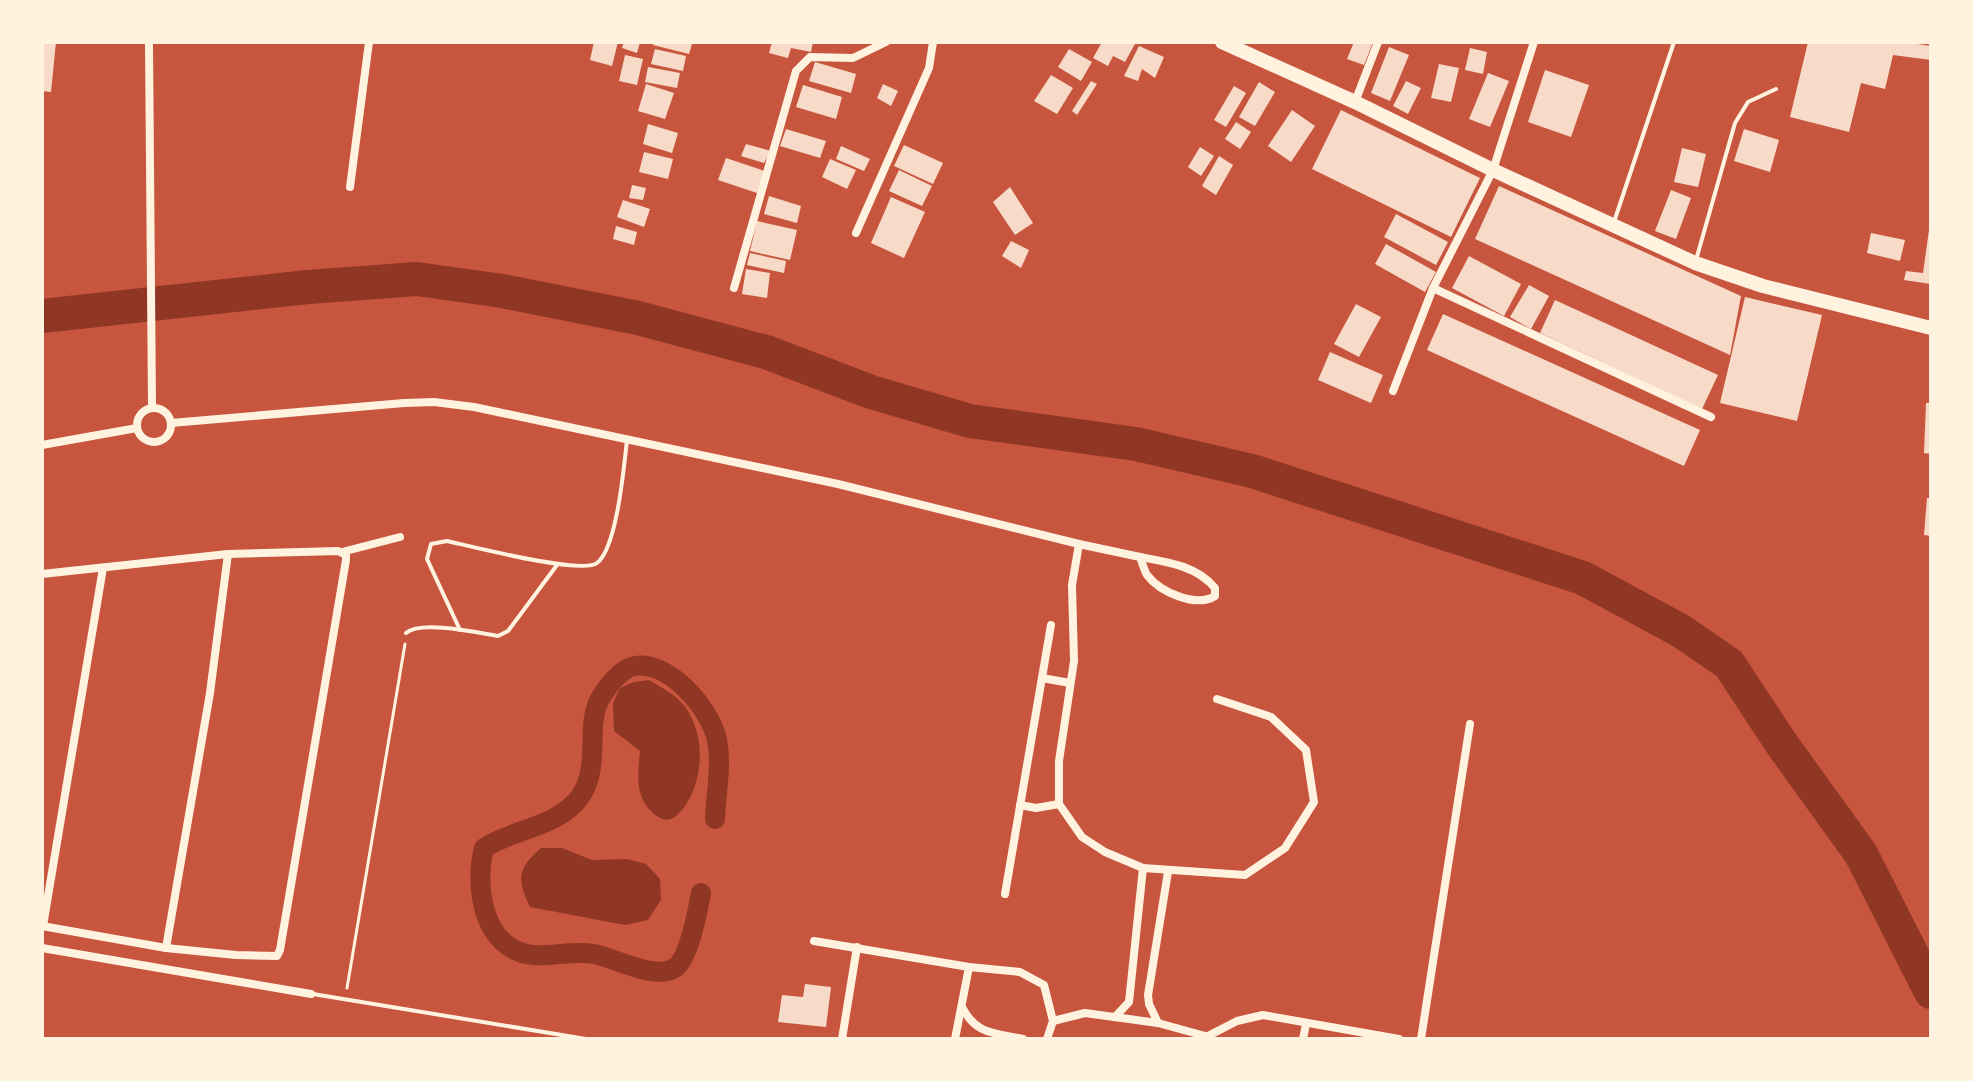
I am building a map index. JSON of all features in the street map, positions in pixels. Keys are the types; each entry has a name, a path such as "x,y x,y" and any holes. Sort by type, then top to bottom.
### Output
{"main road":[{"path":"1223,42 1695,263 1763,286 1931,328"}],"street":[{"path":"149,42 152,407"},
{"path":"350,187 369,42"},
{"path":"734,288 796,71 810,57 853,58 886,42"},
{"path":"856,233 929,68 933,42"},
{"path":"1355,102 1378,42"},
{"path":"1393,391 1433,288 1493,170 1534,42"},
{"path":"1433,288 1711,417"},
{"path":"171,423 434,402 474,407 893,497 1192,569 1205,576 1215,588 1215,596 1206,601 1191,601 1162,587 1147,575 1140,557"},
{"path":"152,407 163,410 171,423 168,434 157,441 144,439 137,428 140,415 152,407"},
{"path":"42,445 137,428"},
{"path":"42,574 228,554 342,552 400,537"},
{"path":"1079,544 1072,585 1074,661 1059,761 1059,804 1082,837 1105,852 1143,868 1168,872 1245,875 1285,848 1314,802 1306,750 1271,717 1217,699"},
{"path":"103,568 42,926 166,948 270,957 277,956 280,950 346,560 342,552"},
{"path":"166,948 207,708 228,554"},
{"path":"1005,894 1051,625"},
{"path":"1042,678 1070,683"},
{"path":"1421,1039 1470,724"},
{"path":"1020,805 1036,808 1059,804"},
{"path":"42,860 54,862"},
{"path":"1115,1017 1129,1002 1143,868"},
{"path":"1158,1023 1148,995 1168,872"},
{"path":"814,941 969,967 1020,972 1044,985 1053,1021 1047,1039"},
{"path":"842,1039 857,947"},
{"path":"42,948 311,994"},
{"path":"955,1039 969,967"},
{"path":"962,1007 969,1022 981,1030 1023,1039"},
{"path":"1053,1021 1085,1013 1158,1023 1209,1037 1237,1021 1263,1015 1399,1039"},
{"path":"1303,1039 1306,1024"}],"lane":[{"path":"1614,224 1674,42"},
{"path":"1695,263 1735,123 1748,102 1776,89"},
{"path":"460,630 427,559 431,544 447,541 557,565 590,567 603,556 610,543 628,438"},
{"path":"406,633 417,628 498,636 508,631 557,565"},
{"path":"311,994 586,1039"}],"path":[{"path":"345,999 406,633"}],"shaded area":[{"path":"649,680 680,701 695,725 698,738 699,767 692,794 679,813 669,820 656,815 640,793 640,751 614,731 613,703 620,688"},
{"path":"541,848 562,848 592,860 627,859 646,864 660,879 661,900 648,920 625,925 530,907 521,882 522,875 527,862"}],"building":[{"path":"42,42 56,42 51,92 42,91"},
{"path":"594,42 618,42 612,66 590,60"},
{"path":"624,42 640,42 637,53 622,48"},
{"path":"653,42 692,44 689,54 653,45"},
{"path":"772,42 813,42 811,52 791,48 788,58 769,53"},
{"path":"1102,42 1136,42 1125,62 1113,56 1108,66 1093,58"},
{"path":"1354,42 1373,42 1364,65 1347,59"},
{"path":"1808,42 1904,42 1931,46 1931,60 1893,55 1885,89 1861,83 1849,132 1790,117"},
{"path":"1139,46 1164,57 1155,78 1142,69 1138,81 1124,76"},
{"path":"1389,47 1409,55 1390,101 1371,93"},
{"path":"1470,48 1487,52 1483,74 1465,70"},
{"path":"655,49 686,56 683,71 651,64"},
{"path":"1069,49 1092,62 1081,81 1058,67"},
{"path":"625,55 643,59 637,85 619,81"},
{"path":"815,62 856,74 851,93 809,81"},
{"path":"1439,64 1459,68 1451,102 1431,98"},
{"path":"648,67 680,73 677,88 645,82"},
{"path":"1545,70 1589,85 1571,137 1528,122"},
{"path":"1488,73 1509,81 1490,127 1469,119"},
{"path":"1051,75 1073,88 1057,114 1034,101"},
{"path":"1091,81 1097,84 1077,115 1072,111"},
{"path":"1406,81 1421,88 1408,114 1393,106"},
{"path":"1259,82 1275,92 1255,126 1239,117"},
{"path":"646,84 674,93 665,119 638,111"},
{"path":"883,84 898,91 891,106 877,98"},
{"path":"803,85 842,97 836,119 796,107"},
{"path":"1234,86 1246,93 1226,127 1214,120"},
{"path":"1292,110 1315,126 1291,162 1268,146"},
{"path":"1341,110 1480,178 1451,237 1312,169"},
{"path":"1236,122 1251,132 1240,149 1225,139"},
{"path":"648,124 678,133 672,153 643,144"},
{"path":"786,129 826,141 820,158 780,146"},
{"path":"1744,129 1779,140 1770,172 1734,161"},
{"path":"746,144 771,151 764,163 741,156"},
{"path":"904,145 943,163 933,184 894,166"},
{"path":"841,146 870,159 864,171 836,159"},
{"path":"1200,147 1214,156 1201,176 1188,167"},
{"path":"1682,148 1706,154 1698,187 1674,182"},
{"path":"644,152 673,159 668,179 639,172"},
{"path":"1219,156 1233,165 1216,195 1202,186"},
{"path":"726,158 765,171 757,193 718,180"},
{"path":"830,159 856,170 847,189 822,177"},
{"path":"899,170 932,186 922,206 889,191"},
{"path":"632,185 646,188 643,200 629,198"},
{"path":"1499,186 1741,296 1730,355 1475,239"},
{"path":"1010,187 1033,223 1015,235 993,202"},
{"path":"1671,190 1691,198 1676,239 1655,231"},
{"path":"769,196 801,206 797,223 764,214"},
{"path":"891,197 925,212 904,258 871,243"},
{"path":"623,200 650,209 644,227 617,217"},
{"path":"1396,214 1448,242 1436,265 1384,237"},
{"path":"757,221 797,230 790,260 750,251"},
{"path":"616,226 637,232 634,245 613,239"},
{"path":"1929,230 1931,284 1904,280 1906,271 1923,273"},
{"path":"1871,233 1905,240 1900,261 1867,253"},
{"path":"1011,241 1029,250 1021,268 1002,256"},
{"path":"1386,244 1436,272 1425,292 1375,264"},
{"path":"750,253 786,261 784,273 747,265"},
{"path":"1469,256 1521,284 1504,316 1452,288"},
{"path":"746,269 770,273 767,298 742,294"},
{"path":"1529,285 1549,296 1531,329 1510,317"},
{"path":"1745,297 1822,315 1797,421 1720,403"},
{"path":"1555,300 1718,375 1702,409 1540,333"},
{"path":"1356,304 1381,317 1359,357 1334,344"},
{"path":"1443,314 1700,430 1684,466 1427,350"},
{"path":"1330,352 1383,375 1371,403 1318,380"},
{"path":"1926,403 1931,403 1931,454 1924,453"},
{"path":"1927,498 1931,498 1931,536 1924,535"},
{"path":"805,984 831,987 826,1027 778,1022 782,995 803,997"}],"waterway":[{"path":"42,316 308,287 417,279 502,291 638,318 766,352 871,392 970,421 1136,444 1252,471 1583,578 1681,631 1729,664 1861,854 1931,992"},
{"path":"701,893 692,933 681,962 668,971 648,971 594,954 533,955 516,951 503,942 486,914 480,880 481,864 484,848 560,815 580,797 590,772 596,708 610,684 631,667 658,669 672,677 706,714 718,750 715,819"}]}
